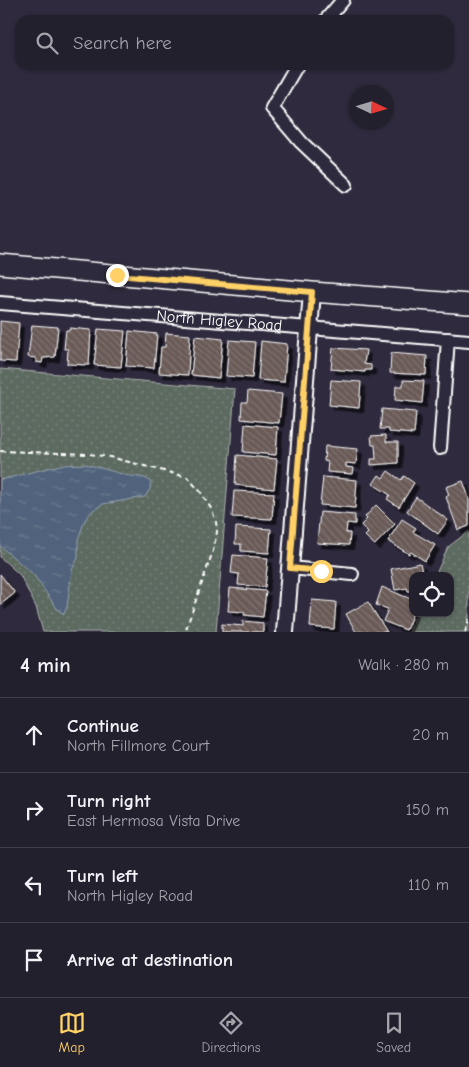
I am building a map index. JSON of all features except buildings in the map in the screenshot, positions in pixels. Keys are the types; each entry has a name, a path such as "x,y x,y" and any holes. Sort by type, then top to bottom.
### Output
{"main road":[{"path":"0,264 469,304"}],"street":[{"path":"330,15 343,0"},
{"path":"294,70 272,108 301,142 346,184"},
{"path":"285,632 312,292"},
{"name":"North Higley Road","path":"0,303 469,341"},
{"path":"440,448 448,339"},
{"path":"290,568 352,574"}],"path":[{"path":"0,451 89,454 110,457 187,477 200,491 212,510 217,532 213,551 185,632"},
{"path":"465,632 469,619"}],"shaded area":[{"path":"0,369 235,389 216,632 43,632 36,607 20,575 0,557"},
{"path":"469,531 469,632 409,632 415,617 454,617 454,572 437,572 448,547"}],"water":[{"path":"85,464 125,475 142,477 151,482 150,489 145,497 103,504 92,511 85,520 78,539 78,558 72,570 67,607 64,614 58,610 33,574 0,546 0,480 60,465"}],"route":[{"path":"117,275 312,292 290,568 321,571"}]}
